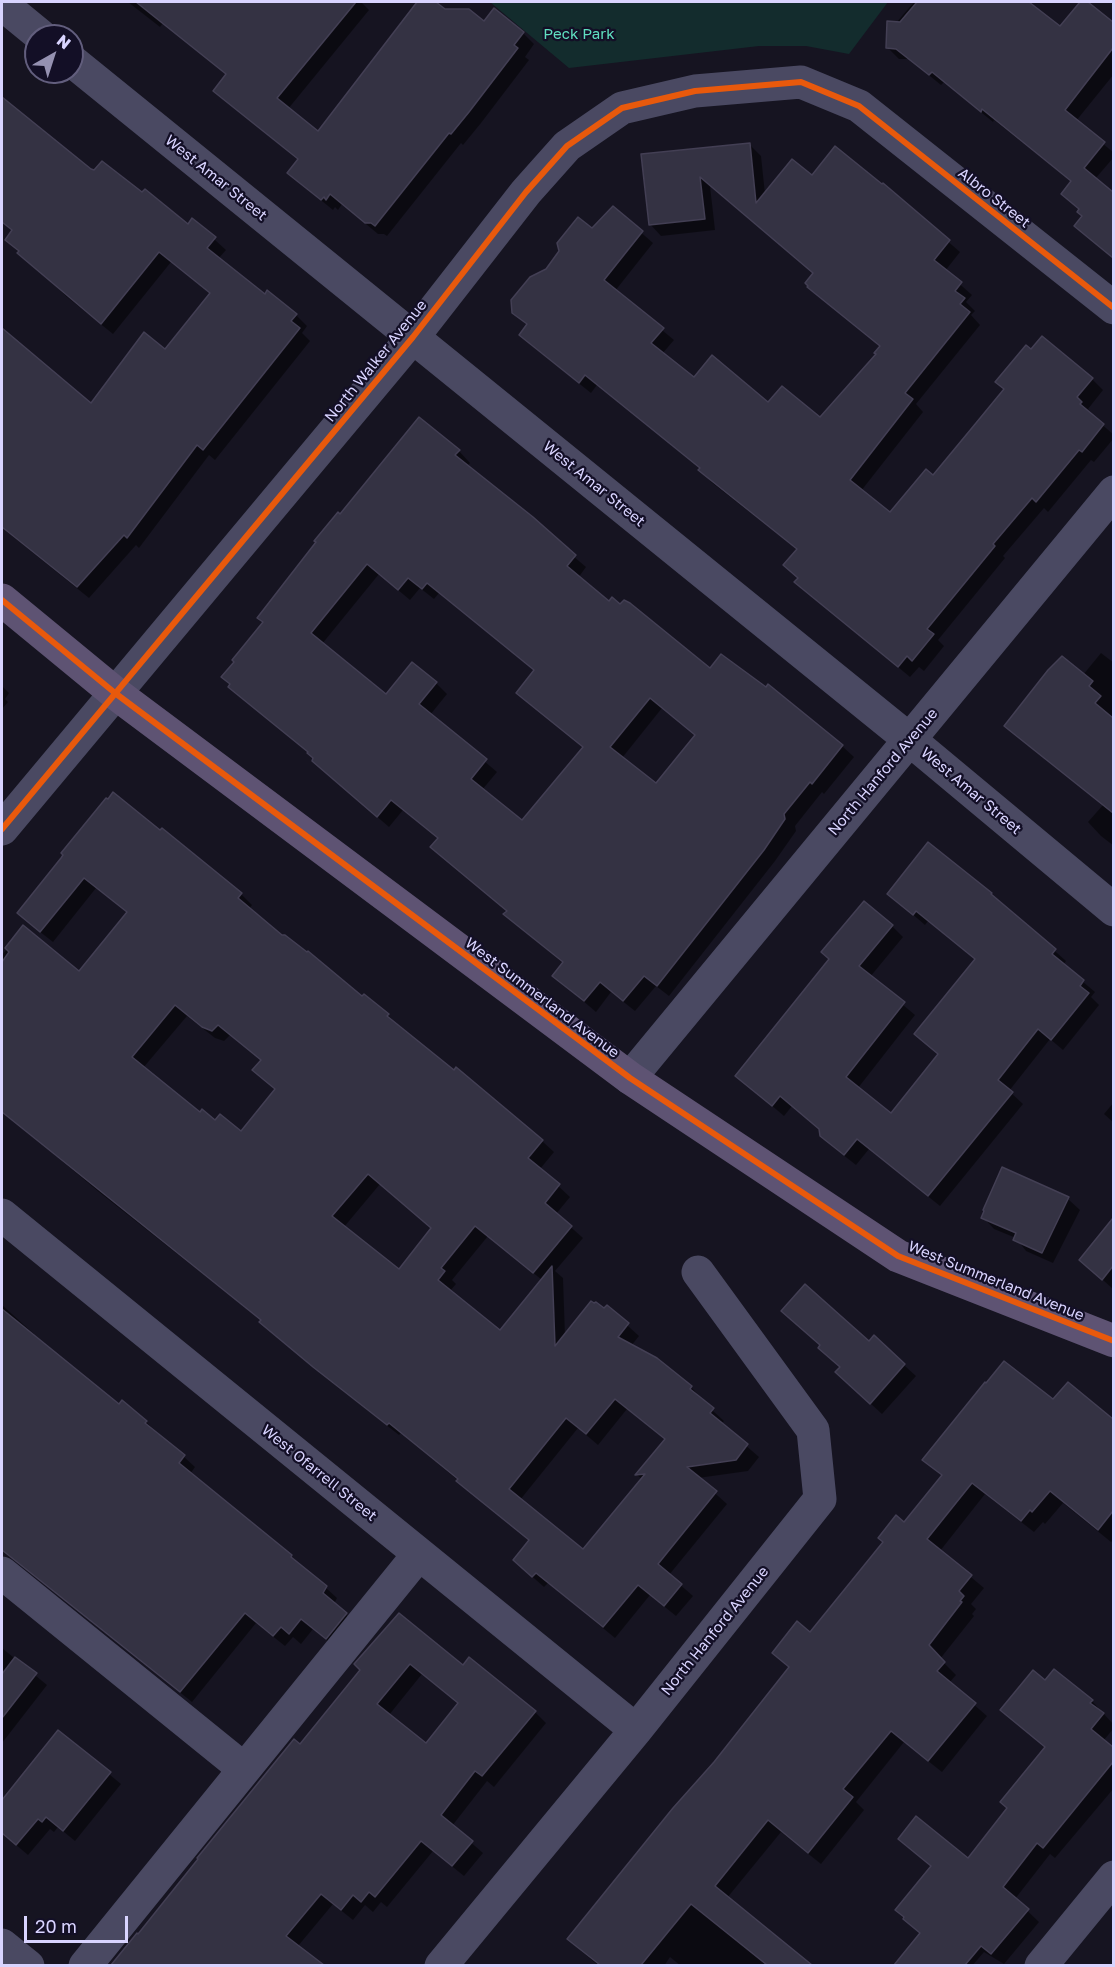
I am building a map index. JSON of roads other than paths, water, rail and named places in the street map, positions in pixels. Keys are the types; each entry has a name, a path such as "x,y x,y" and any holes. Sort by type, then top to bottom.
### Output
{"main road":[{"name":"West Summerland Avenue","path":"2,600 115,693 630,1078 898,1256 1113,1341"}],"street":[{"path":"2,4 26,24"},
{"name":"West Amar Street","path":"84,71 910,740 1113,910"},
{"name":"North Walker Avenue","path":"2,829 412,338 526,192 567,146 621,108 694,91 801,82 859,106"},
{"name":"Albro Street","path":"859,106 1113,308"},
{"name":"North Hanford Avenue","path":"630,1078 1113,492"},
{"name":"West Ofarrell Street","path":"2,1215 636,1730"},
{"name":"North Hanford Avenue","path":"453,1961 820,1499 813,1430 698,1272"},
{"path":"85,1965 419,1554"},
{"path":"2,1573 244,1769"},
{"path":"1041,1965 1113,1877"},
{"path":"2,1945 28,1965"}],"park label":[{"name":"Peck Park","path":"579,34"}]}
